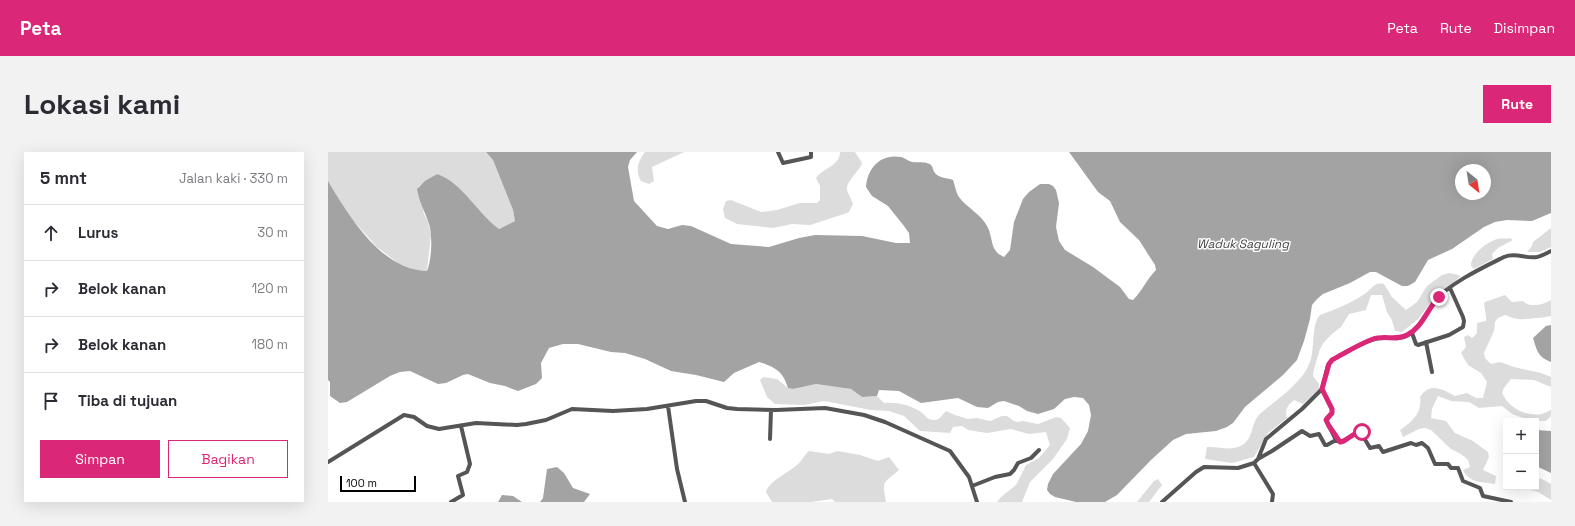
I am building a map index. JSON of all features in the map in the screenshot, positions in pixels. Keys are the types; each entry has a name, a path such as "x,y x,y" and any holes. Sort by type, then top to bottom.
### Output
{"street":[{"path":"778,152 782,162 784,163 811,157 811,152"},
{"path":"1258,459 1266,439 1302,409 1322,389 1328,365 1332,360 1374,339 1403,337 1412,332 1423,320 1435,301 1450,288 1509,255 1537,257 1551,251"},
{"path":"1412,332 1417,345 1449,335 1463,327 1463,317 1450,288"},
{"path":"1426,342 1432,372"},
{"path":"1322,389 1332,409 1332,413 1327,418 1327,422 1336,440"},
{"path":"328,462 404,415 414,417 432,428 446,429 476,423 517,425 531,423 546,420 572,409 613,411 668,406 698,400 727,408 771,410 825,408 864,415 885,422 950,451 969,477 977,502"},
{"path":"668,406 677,469 685,502"},
{"path":"770,439 771,410"},
{"path":"451,502 463,495 458,476 467,472 470,464 461,426"},
{"path":"1162,502 1196,472 1204,467 1238,468 1254,463 1302,431 1310,436 1319,434 1325,445 1327,445 1336,440 1341,442 1360,431 1370,448 1379,446 1383,452 1411,443 1416,445 1422,443 1428,448 1435,464 1448,464 1451,468 1458,468 1463,481 1480,488 1482,496 1511,502"},
{"path":"972,486 994,476 1010,474 1018,463 1031,458 1039,450"},
{"path":"1254,463 1273,494 1272,502"}],"shaded area":[{"path":"328,152 486,152 493,160 513,210 515,221 499,229 437,174 418,187 424,214 428,222 431,235 427,271 415,270 398,263 377,247 351,218 328,181"},
{"path":"645,152 684,152 652,167 654,181 649,184 641,181 638,174 639,162"},
{"path":"840,152 855,152 862,163 847,187 853,204 849,212 810,225 792,224 773,228 737,224 725,218 723,209 726,201 731,200 761,212 777,210 800,203 817,203 820,200 820,186 816,178 837,161"},
{"path":"1551,228 1551,247 1540,252 1527,252 1532,246 1533,242"},
{"path":"1510,238 1513,240 1498,248 1492,254 1493,259 1474,269 1471,266 1471,262 1476,253 1484,246 1497,239"},
{"path":"1449,273 1459,275 1460,277 1436,296 1418,319 1402,332 1395,331 1382,295 1371,295 1366,310 1349,314 1341,327 1324,342 1320,349 1313,376 1319,384 1319,389 1303,404 1294,400 1290,404 1286,410 1287,418 1268,433 1254,457 1232,463 1205,459 1207,447 1233,448 1246,442 1259,415 1302,376 1310,362 1315,324 1320,315 1350,303 1361,297 1378,284 1384,284 1392,297 1406,310 1417,302 1427,286 1442,275"},
{"path":"1505,295 1512,302 1523,301 1532,305 1551,300 1551,316 1515,319 1505,315 1498,318 1495,322 1494,331 1484,353 1485,358 1491,364 1500,362 1551,377 1551,387 1534,380 1511,379 1502,393 1509,403 1524,413 1536,415 1551,410 1551,416 1546,421 1539,421 1539,418 1523,418 1512,414 1502,406 1479,408 1469,402 1451,401 1438,396 1432,409 1431,418 1446,421 1455,433 1473,441 1488,452 1489,457 1483,470 1496,476 1495,484 1472,480 1463,470 1470,467 1468,460 1461,454 1451,449 1431,430 1425,428 1419,429 1403,437 1400,430 1408,424 1418,412 1420,408 1420,397 1424,392 1432,388 1441,389 1455,396 1467,393 1476,398 1483,398 1487,382 1481,373 1468,365 1461,353 1466,347 1464,337 1468,335 1472,338 1477,333 1477,323 1486,321 1485,302"},
{"path":"763,377 777,379 788,388 793,389 816,384 851,389 862,397 877,396 884,403 894,403 908,406 921,412 932,420 938,419 946,411 968,419 977,418 990,421 1002,416 1007,416 1014,421 1038,424 1056,417 1061,418 1070,428 1067,439 1053,459 1030,482 1022,502 997,502 1016,485 1026,465 1039,458 1050,445 1046,432 1029,434 1011,429 987,433 968,430 962,426 953,427 950,433 920,431 904,416 889,411 871,410 824,401 804,405 775,404 767,397 760,380"},
{"path":"809,451 829,454 837,451 860,455 878,461 889,457 899,470 887,480 884,485 886,502 835,502 832,499 811,502 772,502 766,492 768,488 771,484 797,465"},
{"path":"1539,478 1551,484 1551,500 1538,492 1530,490 1539,490"},
{"path":"1158,479 1162,485 1149,502 1137,502 1154,481"}],"water":[{"name":"Waduk Saguling","path":"486,152 637,152 630,160 628,167 634,201 657,226 668,229 682,225 691,226 731,244 769,247 815,235 862,236 896,243 910,243 909,233 904,226 888,206 872,196 866,187 869,174 876,164 887,157 901,157 912,162 927,163 931,165 937,175 953,180 959,197 978,214 987,226 994,248 1004,257 1010,250 1014,222 1023,199 1029,192 1040,184 1049,184 1053,186 1056,190 1059,203 1056,227 1059,241 1065,250 1093,267 1120,287 1129,299 1133,300 1156,270 1155,265 1139,240 1120,222 1110,201 1098,192 1069,152 1551,152 1551,213 1532,221 1507,220 1495,222 1484,227 1452,249 1428,260 1415,282 1408,286 1402,286 1376,272 1370,272 1350,283 1323,294 1312,305 1304,341 1297,360 1283,375 1245,407 1233,423 1216,431 1186,434 1173,440 1117,495 1105,502 1076,502 1055,497 1047,490 1053,474 1081,444 1088,431 1091,415 1089,405 1083,398 1074,397 1065,399 1054,409 1038,414 1004,401 998,402 988,408 977,407 958,398 921,403 899,391 879,390 877,396 862,397 851,389 816,384 793,389 788,388 784,377 778,370 759,362 734,373 724,382 671,371 645,359 625,353 611,352 578,344 563,344 549,348 541,363 542,378 536,384 518,391 505,386 490,383 468,374 446,383 438,384 410,371 400,372 390,376 347,402 340,403 330,396 330,382 328,380 328,181 357,225 368,239 381,251 395,261 410,268 427,271 431,253 431,232 417,189 425,181 437,174 446,178 455,184 499,229 515,221 513,210 493,160"},
{"path":"1551,325 1551,362 1541,356 1533,338 1546,326"},
{"path":"1539,430 1551,431 1551,473 1539,467"},
{"path":"557,467 564,473 573,488 590,494 584,502 540,502 543,498 547,469"},
{"path":"502,495 513,496 522,502 498,502"}],"route":[{"path":"1362,432 1359,431 1340,442 1336,440 1326,420 1332,413 1332,409 1322,389 1330,362 1374,339 1383,337 1400,338 1407,336 1423,320 1431,306 1439,297"}]}
